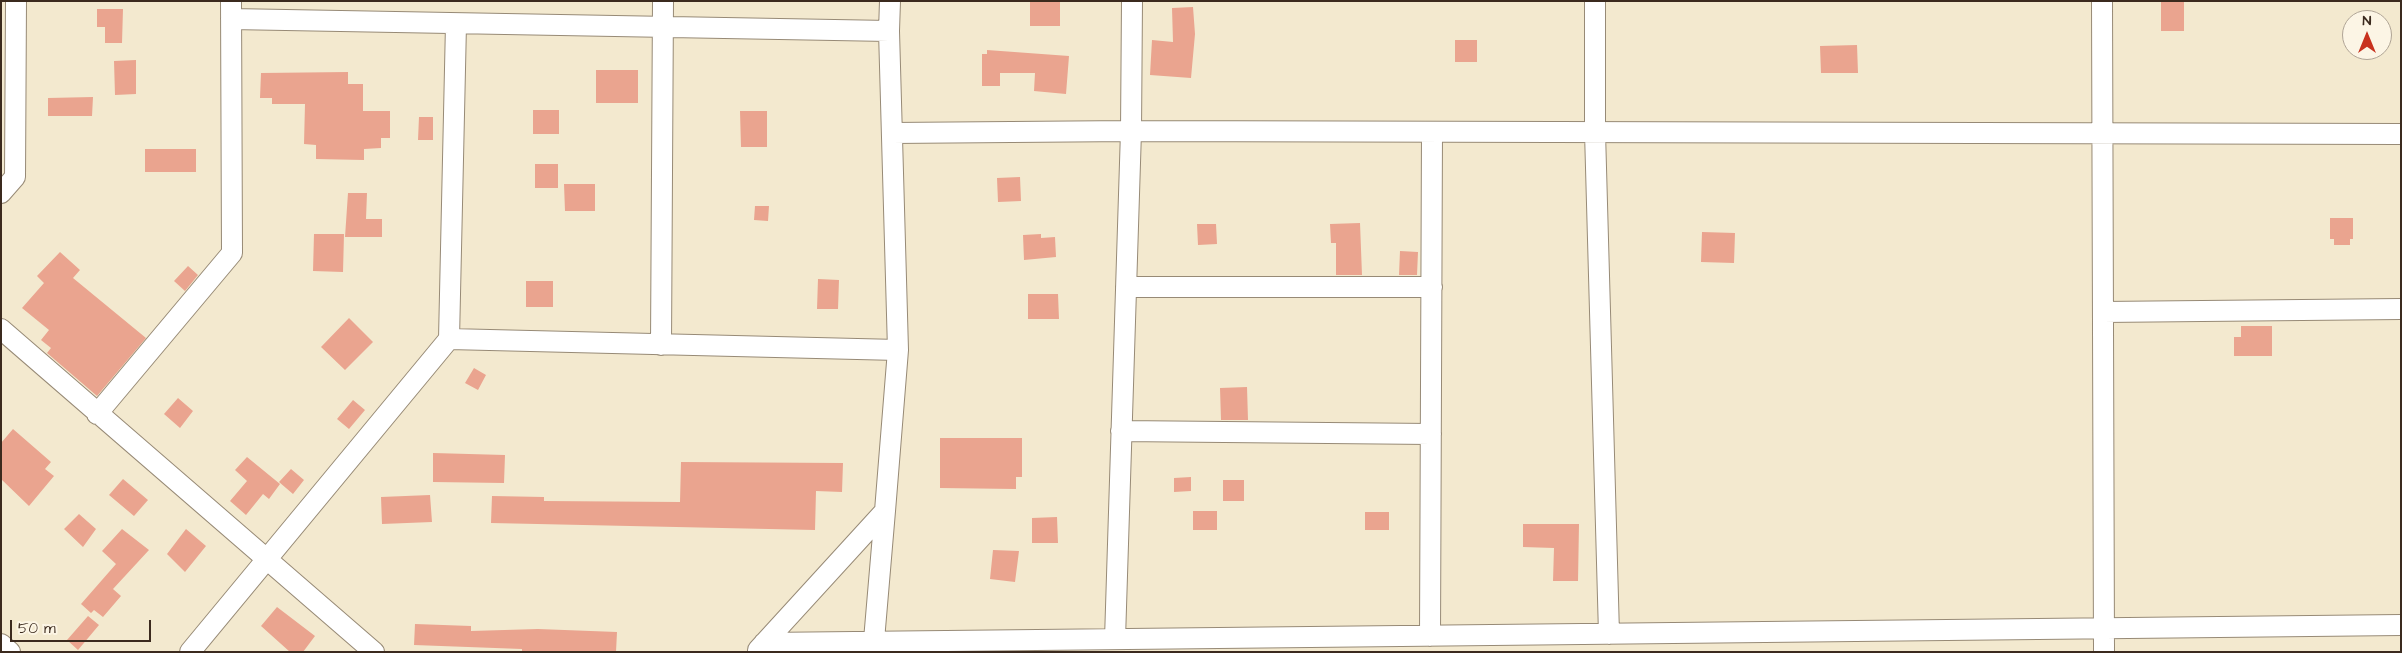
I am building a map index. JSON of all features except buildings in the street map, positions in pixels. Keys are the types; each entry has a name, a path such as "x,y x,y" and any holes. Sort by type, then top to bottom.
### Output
{"street":[{"path":"1,193 15,176 8,84 16,1"},
{"path":"661,345 663,1"},
{"path":"874,647 898,350 889,31 890,1"},
{"path":"1115,639 1131,131 1132,1"},
{"path":"1595,1 1595,132 1609,634"},
{"path":"2102,1 2104,652"},
{"path":"97,414 232,253 231,10 456,24 663,25 889,31"},
{"path":"190,652 448,339 456,24"},
{"path":"892,133 1131,131 2401,134"},
{"path":"1430,636 1432,132"},
{"path":"1126,287 1432,287"},
{"path":"2103,312 2401,309"},
{"path":"1,329 374,652"},
{"path":"448,339 898,350"},
{"path":"1121,431 1431,434"},
{"path":"760,647 885,510"},
{"path":"760,647 1079,646 1115,639 1385,644 1430,636 1550,643 1609,634 2401,625"},
{"path":"1,644 10,652"}]}
